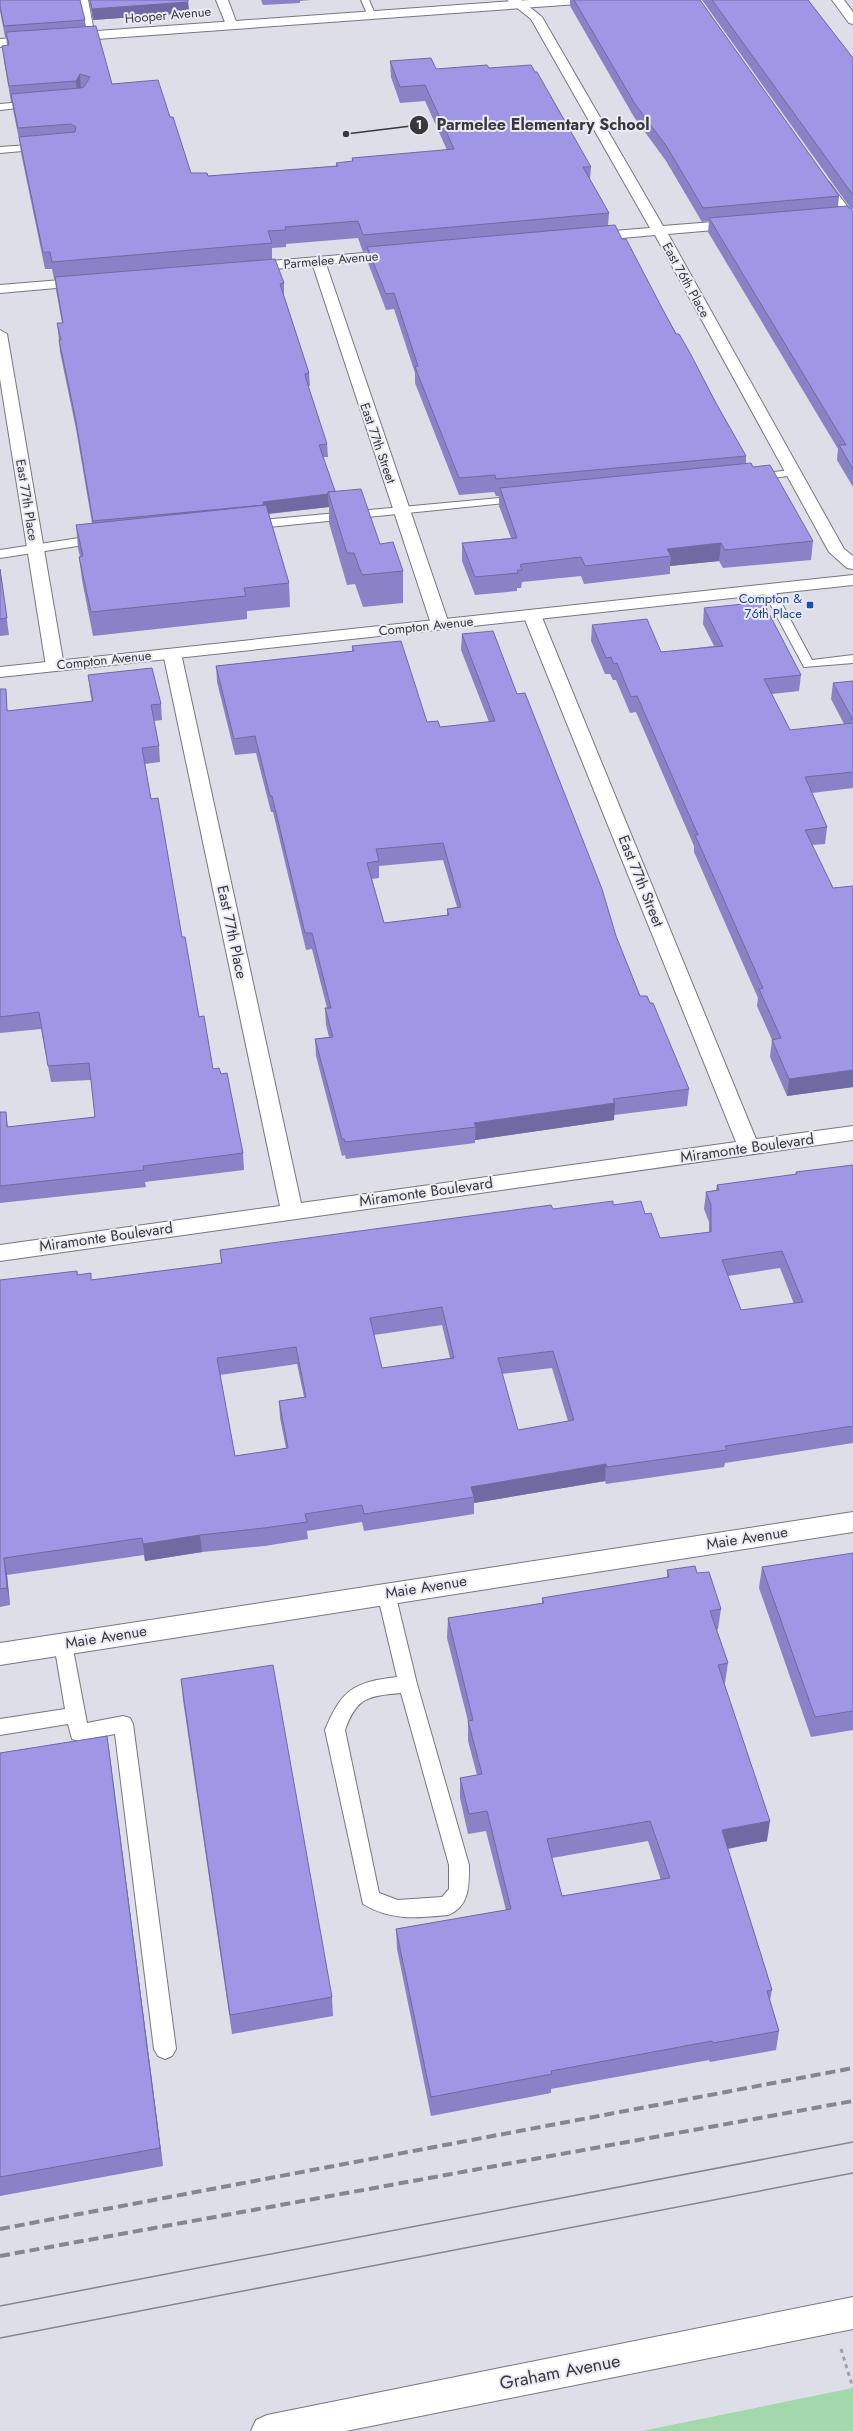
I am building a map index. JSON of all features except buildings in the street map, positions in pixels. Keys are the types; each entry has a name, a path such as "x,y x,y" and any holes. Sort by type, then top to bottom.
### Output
{"street":[{"path":"222,0 231,24"},
{"name":"Hooper Avenue","path":"0,43 516,2 578,0"},
{"path":"838,0 853,20"},
{"name":"East 76th Place","path":"516,2 536,17 659,231 792,473 838,552 853,564"},
{"path":"833,216 851,217"},
{"path":"574,238 749,223"},
{"name":"Parmelee Avenue","path":"233,268 411,253"},
{"name":"East 77th Street","path":"318,261 440,624"},
{"path":"0,289 101,280"},
{"name":"East 77th Place","path":"0,334 54,666"},
{"name":"Compton Avenue","path":"0,672 853,580"},
{"name":"East 77th Street","path":"532,614 749,1147"},
{"name":"East 77th Place","path":"172,653 292,1211"},
{"name":"Miramonte Boulevard","path":"0,1252 853,1133"},
{"name":"Maie Avenue","path":"0,1654 386,1593 853,1522"},
{"name":"Graham Avenue","path":"267,2431 842,2316"}],"lane":[{"path":"84,0 92,35"},
{"path":"365,0 371,14"},
{"path":"0,107 44,103"},
{"path":"0,150 50,146"},
{"path":"821,176 851,217"},
{"path":"745,478 792,473"},
{"path":"237,526 534,498"},
{"path":"0,554 35,550 80,541 112,538"},
{"path":"768,589 808,664 853,658"},
{"path":"386,1593 408,1684 459,1864 459,1891 448,1906 407,1910 382,1907 370,1898 335,1730 343,1708 362,1690 408,1684"},
{"path":"63,1644 79,1733 123,1724 165,2049"},
{"path":"0,1727 76,1715"}],"path":[{"path":"842,2316 853,2388"}],"green space":[{"path":"853,2388 853,2431 642,2431"}],"tram line":[{"path":"0,2306 853,2142"},
{"path":"0,2338 853,2173"}],"railway":[{"path":"0,2229 853,2068"},
{"path":"0,2256 853,2101"}],"place":[{"name":"Parmelee Elementary School","path":"346,134"},
{"name":"Compton & 76th Place","path":"810,605"}]}
